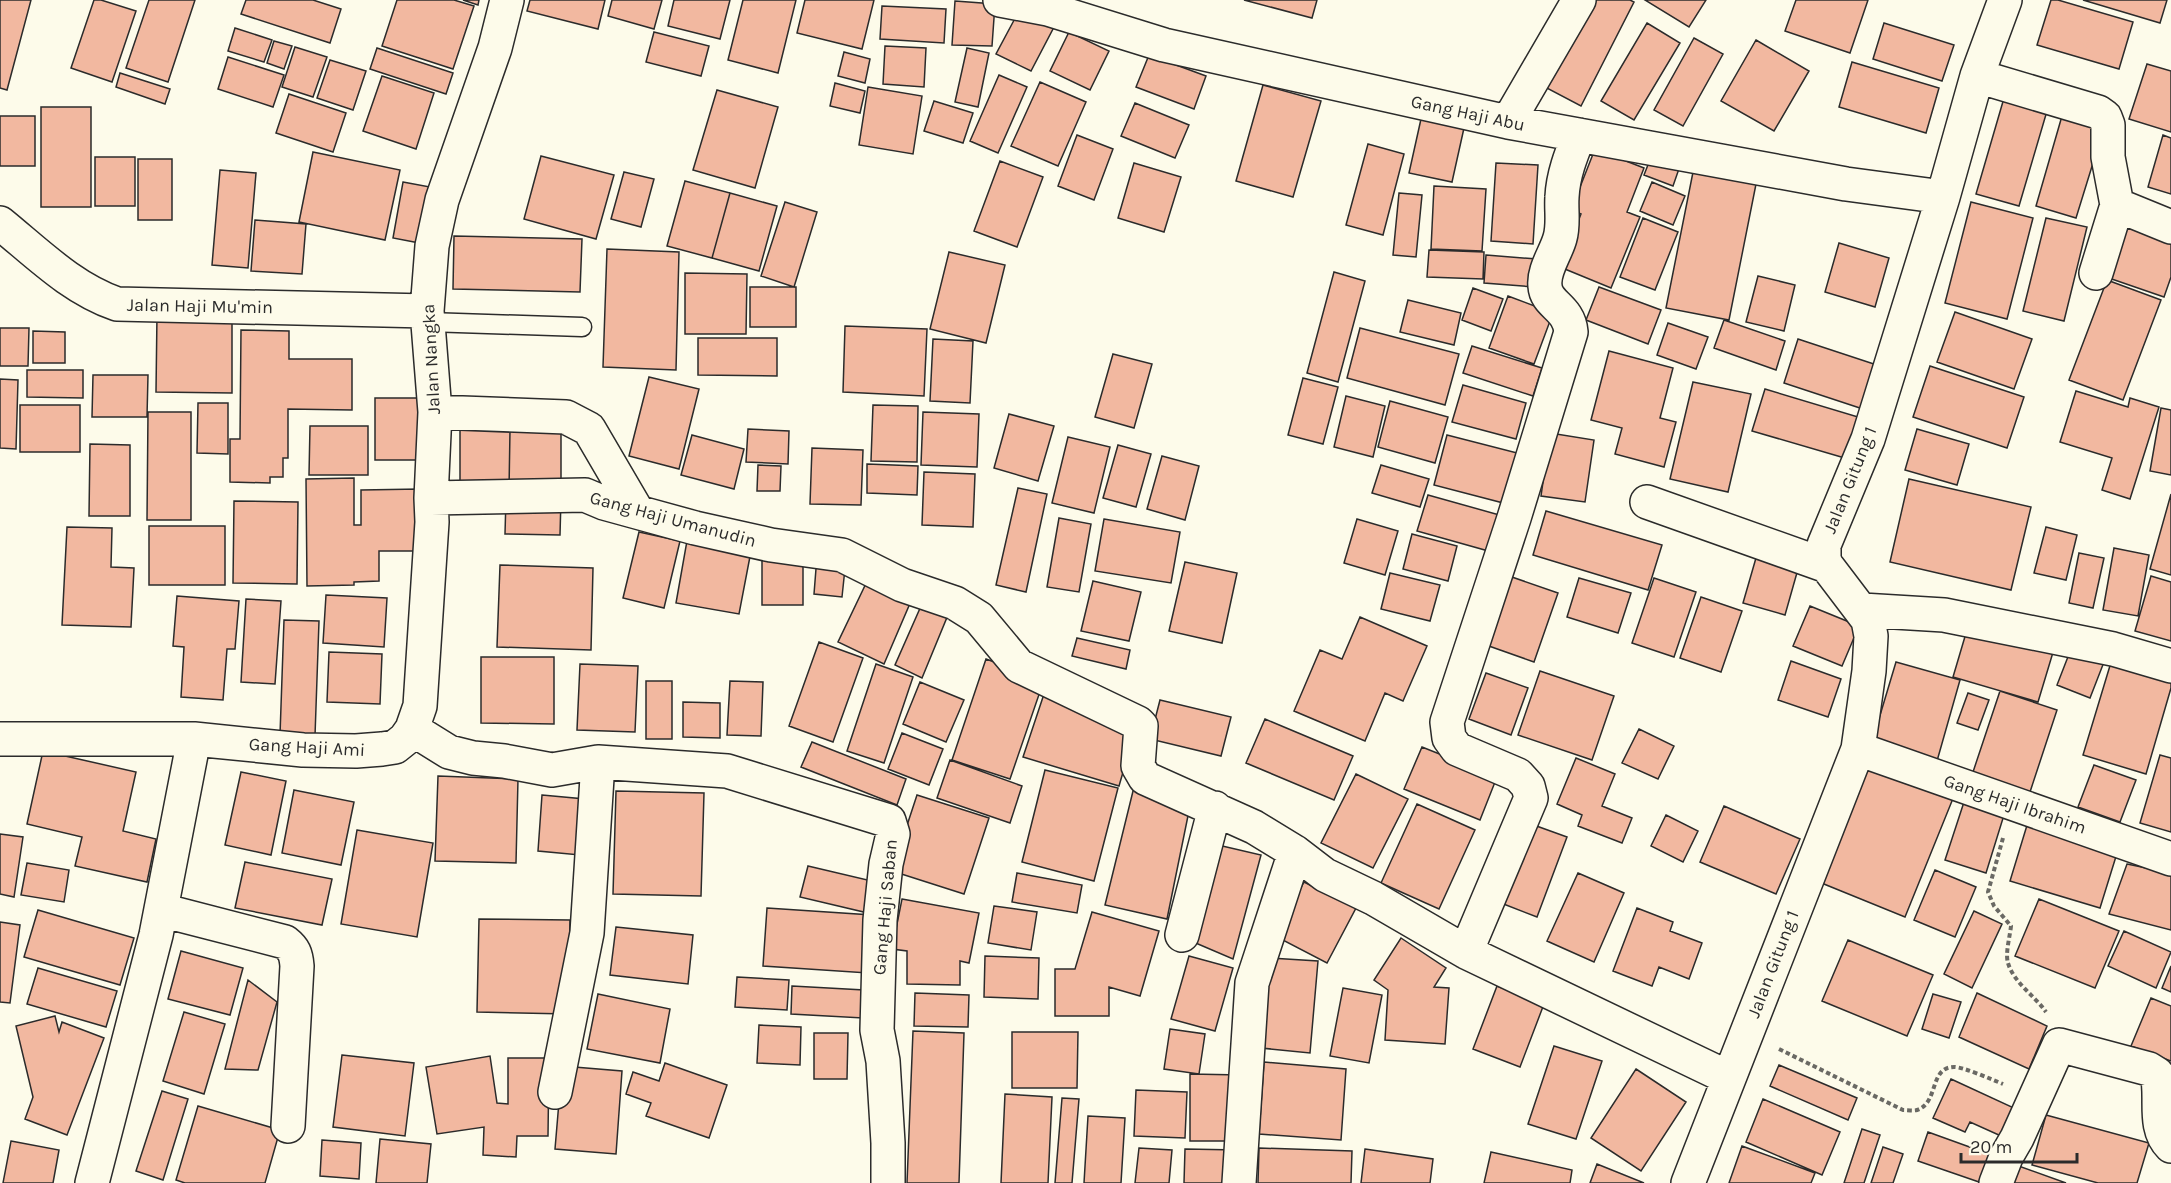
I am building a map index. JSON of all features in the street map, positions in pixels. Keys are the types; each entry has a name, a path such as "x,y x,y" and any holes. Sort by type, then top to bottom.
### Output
{"street":[{"name":"Jalan Nangka","path":"412,729 420,706 432,522 435,412 427,316 432,246 442,200 495,48 507,0"},
{"name":"Gang Haji Abu","path":"1000,0 1048,9 1164,45 1508,122 1846,184 1943,197"},
{"path":"1508,122 1579,0"},
{"name":"Jalan Gitung 1","path":"1688,1183 1858,749 1869,672 1871,636 1868,620 1862,610 1827,566 1824,560 1824,545 1868,439 1943,197 1977,76 2005,0"},
{"path":"1977,76 2098,112 2104,117 2108,125 2107,145 2117,205 2096,273"},
{"path":"1466,952 1531,798 1528,786 1518,775 1457,749 1451,744 1447,722 1514,518 1571,332 1568,318 1547,295 1544,285 1560,238 1565,172 1579,135"},
{"path":"2117,205 2171,227"},
{"name":"Jalan Haji Mu'min","path":"0,223 76,285 117,304 427,316"},
{"path":"435,412 566,417 589,429 637,511"},
{"name":"Gang Haji Umanudin","path":"431,498 585,495 604,503 695,528 771,545 842,555 902,585 955,603 979,618 1019,666 1138,723 1141,726 1138,766 1145,778 1215,808"},
{"path":"1647,502 1827,566"},
{"path":"1862,610 1944,615 2113,649 2171,666"},
{"path":"412,729 449,752 473,758 552,770 598,762 587,933 555,1092"},
{"name":"Gang Haji Ami","path":"0,739 194,739 303,750 356,751 394,747 405,739 412,729"},
{"path":"92,1183 161,910 194,739"},
{"name":"Gang Haji Ibrahim","path":"1858,749 2171,859"},
{"name":"Gang Haji Saban","path":"598,762 727,771 889,821 893,834 886,864 880,921 878,1030 883,1061 888,1131 888,1183"},
{"path":"1182,934 1215,808 1254,827 1325,874 1373,898 1466,952 1729,1078"},
{"path":"1239,1183 1252,983 1295,852"},
{"path":"161,910 285,942 292,947 296,954 297,966 288,1126"},
{"path":"1996,1183 2059,1045 2149,1069 2157,1074 2160,1085 2160,1119 2165,1140 2171,1146"}],"lane":[{"path":"427,316 582,327"}],"path":[{"path":"2013,803 1988,892 1994,906 2011,926 2007,963 2022,986 2037,1000 2047,1014 2059,1045"},
{"path":"1746,1034 1903,1110 1918,1110 1930,1101 1937,1077 1943,1070 1955,1067 2036,1095"}],"building":[{"path":"0,0 31,0 7,90 0,88"},
{"path":"94,0 136,11 112,82 71,68"},
{"path":"149,0 195,0 168,82 126,68"},
{"path":"246,0 313,0 341,9 330,43 241,14"},
{"path":"397,0 454,0 474,6 453,69 382,46"},
{"path":"463,0 479,0 478,5"},
{"path":"530,0 605,0 598,29 527,11"},
{"path":"612,0 662,0 654,29 608,16"},
{"path":"674,0 730,0 720,39 668,26"},
{"path":"743,0 796,0 778,73 728,60"},
{"path":"805,0 874,0 862,49 797,33"},
{"path":"1244,0 1317,0 1312,18"},
{"path":"1584,0 1630,0 1634,2 1581,106 1541,85"},
{"path":"1645,0 1706,0 1689,27"},
{"path":"1796,0 1868,0 1850,53 1785,31"},
{"path":"2051,0 2058,0 2133,22 2119,69 2037,45"},
{"path":"2083,0 2167,0 2160,23"},
{"path":"955,1 995,4 992,46 952,45"},
{"path":"882,6 946,9 944,43 880,39"},
{"path":"1020,9 1054,27 1031,71 996,54"},
{"path":"1647,23 1680,43 1634,120 1601,101"},
{"path":"1884,23 1954,45 1942,81 1873,59"},
{"path":"235,28 272,40 264,62 228,51"},
{"path":"654,32 709,46 701,76 646,62"},
{"path":"1069,32 1109,51 1090,90 1050,71"},
{"path":"1694,38 1723,54 1683,126 1654,110"},
{"path":"1756,40 1809,71 1774,131 1721,101"},
{"path":"274,41 292,46 284,69 267,63"},
{"path":"885,46 926,48 924,87 883,84"},
{"path":"295,47 327,57 313,97 282,87"},
{"path":"377,48 453,73 446,94 370,69"},
{"path":"967,48 989,53 978,107 955,102"},
{"path":"844,52 870,59 865,83 838,76"},
{"path":"1149,55 1206,76 1194,109 1136,87"},
{"path":"228,57 284,75 273,107 218,89"},
{"path":"330,60 366,71 353,110 317,98"},
{"path":"1852,62 1939,88 1926,133 1839,107"},
{"path":"2147,64 2171,71 2171,132 2129,119"},
{"path":"120,73 170,89 165,104 116,87"},
{"path":"999,75 1027,87 998,153 970,141"},
{"path":"382,76 434,93 416,149 363,131"},
{"path":"1040,82 1086,102 1058,166 1011,146"},
{"path":"835,83 865,91 860,113 830,106"},
{"path":"1263,85 1321,101 1293,197 1236,181"},
{"path":"868,87 922,96 913,154 859,145"},
{"path":"717,90 778,107 755,188 693,170"},
{"path":"289,94 346,113 333,152 276,133"},
{"path":"2004,98 2047,111 2019,206 1976,194"},
{"path":"934,101 973,113 963,143 924,131"},
{"path":"1135,103 1189,125 1175,158 1121,136"},
{"path":"41,107 91,107 91,207 41,207"},
{"path":"2064,109 2106,121 2076,218 2036,206"},
{"path":"0,116 35,116 35,166 0,166"},
{"path":"1421,119 1464,128 1452,182 1409,173"},
{"path":"1077,135 1113,149 1094,200 1058,186"},
{"path":"2163,135 2171,138 2171,194 2148,187"},
{"path":"1368,144 1404,154 1383,235 1346,225"},
{"path":"1595,149 1644,168 1627,212 1640,217 1611,288 1560,267 1581,214 1571,210"},
{"path":"313,152 400,170 385,240 299,222"},
{"path":"1653,152 1681,163 1673,186 1644,175"},
{"path":"541,156 614,175 596,239 524,219"},
{"path":"95,157 135,157 135,206 95,206"},
{"path":"1696,157 1759,169 1729,320 1666,308"},
{"path":"138,159 172,159 172,220 138,220"},
{"path":"1000,161 1043,177 1017,247 974,231"},
{"path":"1134,163 1181,177 1164,232 1118,218"},
{"path":"1496,163 1538,165 1533,244 1491,241"},
{"path":"220,170 256,173 248,268 212,265"},
{"path":"624,172 654,179 641,227 611,219"},
{"path":"685,181 730,193 712,258 667,246"},
{"path":"403,182 441,189 430,245 393,238"},
{"path":"1652,182 1685,196 1673,225 1640,211"},
{"path":"1434,186 1486,189 1482,251 1431,249"},
{"path":"730,193 777,206 759,271 712,258"},
{"path":"1399,193 1422,195 1416,257 1393,255"},
{"path":"785,202 817,212 794,287 761,276"},
{"path":"1971,202 2033,218 2007,319 1945,303"},
{"path":"2124,216 2171,233 2171,277 2164,297 2103,276"},
{"path":"1643,218 1678,232 1655,290 1620,277"},
{"path":"2046,218 2087,227 2064,321 2023,311"},
{"path":"255,220 306,224 302,274 251,271"},
{"path":"454,236 582,239 580,292 453,289"},
{"path":"1839,243 1889,258 1875,307 1825,292"},
{"path":"607,249 679,252 676,370 603,367"},
{"path":"1429,250 1484,252 1483,279 1427,277"},
{"path":"949,252 1005,265 986,343 930,329"},
{"path":"1486,255 1537,259 1535,287 1484,283"},
{"path":"1334,272 1365,281 1338,382 1307,373"},
{"path":"685,273 747,274 746,334 685,334"},
{"path":"1758,276 1795,285 1784,331 1746,322"},
{"path":"2107,280 2161,300 2123,400 2069,380"},
{"path":"750,287 796,287 796,327 750,327"},
{"path":"1599,287 1661,310 1648,344 1586,320"},
{"path":"1473,288 1503,299 1491,331 1462,320"},
{"path":"1508,296 1553,313 1534,364 1489,348"},
{"path":"1408,300 1461,313 1454,345 1400,332"},
{"path":"1955,312 2032,339 2014,389 1937,362"},
{"path":"157,314 232,315 232,393 156,392"},
{"path":"1724,320 1785,341 1776,370 1714,348"},
{"path":"1668,323 1708,337 1696,369 1657,355"},
{"path":"845,326 927,329 924,396 843,392"},
{"path":"0,328 29,328 28,366 0,366"},
{"path":"1360,328 1459,354 1445,405 1347,378"},
{"path":"241,330 289,331 289,359 352,359 352,410 288,409 288,458 283,458 283,477 270,477 270,483 230,482 230,439 240,439"},
{"path":"33,331 65,332 65,363 33,363"},
{"path":"698,338 777,338 777,376 698,375"},
{"path":"933,339 973,341 970,403 930,401"},
{"path":"1798,339 1886,368 1872,412 1784,383"},
{"path":"1472,346 1542,368 1533,396 1463,373"},
{"path":"1609,351 1673,368 1660,418 1676,422 1664,467 1615,454 1622,428 1591,420"},
{"path":"1113,354 1152,364 1134,428 1095,417"},
{"path":"1930,366 2024,397 2007,448 1913,417"},
{"path":"27,370 83,370 83,398 27,397"},
{"path":"93,375 148,375 147,417 92,417"},
{"path":"649,377 699,389 679,469 629,456"},
{"path":"1303,378 1338,387 1323,444 1288,435"},
{"path":"0,379 18,380 16,449 0,448"},
{"path":"1693,382 1751,394 1728,492 1670,479"},
{"path":"1463,385 1526,403 1516,439 1452,422"},
{"path":"1765,389 1868,420 1855,461 1752,431"},
{"path":"2076,391 2128,407 2130,398 2159,407 2130,499 2102,490 2112,458 2060,442"},
{"path":"1346,396 1385,406 1373,457 1334,447"},
{"path":"375,398 431,398 431,460 375,460"},
{"path":"1390,401 1448,417 1435,463 1378,447"},
{"path":"198,403 228,403 228,454 197,453"},
{"path":"20,405 80,405 80,452 20,452"},
{"path":"873,405 918,406 917,462 871,461"},
{"path":"2161,408 2171,410 2171,475 2150,471"},
{"path":"148,412 191,412 191,520 147,520"},
{"path":"923,412 979,414 977,467 921,465"},
{"path":"1009,414 1054,426 1038,481 994,468"},
{"path":"310,426 368,426 368,475 309,475"},
{"path":"748,429 789,431 788,464 746,462"},
{"path":"1917,429 1969,444 1957,485 1905,470"},
{"path":"460,430 510,430 509,490 460,490"},
{"path":"510,430 561,430 561,491 509,490"},
{"path":"1550,433 1594,440 1585,502 1541,496"},
{"path":"692,435 744,449 734,489 681,475"},
{"path":"1447,435 1525,455 1511,505 1434,485"},
{"path":"1068,437 1110,447 1094,513 1052,503"},
{"path":"90,444 130,445 130,516 89,516"},
{"path":"1118,445 1151,454 1136,507 1103,498"},
{"path":"812,448 863,450 861,505 810,504"},
{"path":"1162,456 1199,466 1185,520 1147,509"},
{"path":"867,464 918,466 917,495 867,493"},
{"path":"758,465 781,466 780,491 757,491"},
{"path":"1381,465 1429,479 1420,507 1372,493"},
{"path":"924,472 975,474 973,527 922,525"},
{"path":"354,478 354,525 361,525 361,490 420,489 421,551 379,551 379,581 354,582 354,585 307,586 306,479"},
{"path":"1909,479 2031,507 2011,590 1890,562"},
{"path":"1018,488 1047,494 1026,592 996,585"},
{"path":"2171,494 2171,575 2150,569"},
{"path":"1428,495 1503,516 1492,552 1417,531"},
{"path":"506,498 561,498 560,535 505,534"},
{"path":"234,501 298,502 297,584 233,583"},
{"path":"1546,511 1662,545 1648,590 1533,555"},
{"path":"1059,518 1091,524 1079,592 1047,587"},
{"path":"1104,519 1180,532 1171,583 1095,571"},
{"path":"1357,519 1398,531 1385,575 1344,563"},
{"path":"149,526 225,526 225,585 149,585"},
{"path":"67,527 112,528 111,567 134,568 131,627 62,625"},
{"path":"2046,527 2077,535 2066,580 2034,573"},
{"path":"639,532 680,541 664,608 623,598"},
{"path":"1412,534 1457,546 1448,581 1403,569"},
{"path":"688,535 752,546 739,614 676,603"},
{"path":"2114,548 2149,555 2138,616 2103,610"},
{"path":"1758,551 1800,562 1785,615 1743,603"},
{"path":"2079,553 2104,558 2093,608 2069,603"},
{"path":"817,556 846,559 842,597 814,594"},
{"path":"762,559 803,559 803,605 762,605"},
{"path":"1185,562 1237,573 1222,643 1169,631"},
{"path":"500,565 593,568 591,650 497,647"},
{"path":"871,573 914,594 884,664 838,642"},
{"path":"1390,573 1440,585 1430,621 1381,609"},
{"path":"1509,576 1558,593 1534,662 1486,645"},
{"path":"2151,576 2171,582 2171,641 2135,631"},
{"path":"1579,578 1631,593 1618,633 1567,617"},
{"path":"1654,578 1696,592 1674,657 1632,643"},
{"path":"1093,581 1141,592 1129,641 1081,631"},
{"path":"326,595 387,598 384,647 323,643"},
{"path":"177,596 239,601 235,649 227,649 223,700 181,697 184,647 173,646"},
{"path":"925,597 950,610 922,678 895,665"},
{"path":"1701,597 1742,611 1721,672 1680,658"},
{"path":"246,599 281,601 275,684 241,682"},
{"path":"1810,606 1859,626 1842,666 1793,646"},
{"path":"1360,617 1427,646 1403,701 1385,693 1365,741 1294,711 1320,650 1342,659"},
{"path":"284,620 319,621 315,736 280,735"},
{"path":"1969,623 2054,649 2038,702 1953,677"},
{"path":"1077,638 1130,650 1126,669 1072,656"},
{"path":"819,642 863,658 833,742 789,726"},
{"path":"2071,649 2104,662 2090,698 2057,685"},
{"path":"329,652 382,654 380,704 327,702"},
{"path":"481,657 554,657 554,724 481,723"},
{"path":"986,659 1044,680 1010,779 952,760"},
{"path":"2112,659 2171,676 2171,688 2146,774 2083,755"},
{"path":"1791,661 1841,679 1828,717 1778,700"},
{"path":"1896,662 1960,680 1937,761 1872,742"},
{"path":"580,664 638,666 635,732 577,730"},
{"path":"876,664 913,677 884,763 847,751"},
{"path":"1540,671 1614,696 1592,760 1518,735"},
{"path":"1486,673 1528,688 1511,735 1469,719"},
{"path":"646,681 672,681 672,739 646,739"},
{"path":"730,681 763,682 761,736 727,735"},
{"path":"920,682 964,700 946,742 903,724"},
{"path":"1045,691 1137,724 1119,786 1023,757"},
{"path":"2000,691 2057,710 2030,792 1973,772"},
{"path":"1968,693 1989,700 1978,730 1957,723"},
{"path":"1160,700 1231,717 1221,756 1150,739"},
{"path":"683,702 720,703 720,738 683,737"},
{"path":"1265,719 1353,756 1334,800 1246,763"},
{"path":"1639,729 1674,746 1658,779 1622,763"},
{"path":"902,733 943,749 929,785 888,769"},
{"path":"812,742 906,779 897,805 801,767"},
{"path":"1422,747 1497,777 1480,820 1404,789"},
{"path":"43,751 136,772 123,831 156,839 147,882 75,866 82,837 27,824"},
{"path":"2160,755 2171,758 2171,832 2140,823"},
{"path":"1576,758 1615,774 1602,806 1632,818 1622,843 1578,826 1582,815 1557,804"},
{"path":"950,760 1022,786 1010,823 937,798"},
{"path":"1868,762 1954,796 1905,917 1819,882"},
{"path":"2094,765 2136,780 2120,822 2078,807"},
{"path":"1045,770 1118,788 1094,881 1022,862"},
{"path":"241,772 286,781 271,855 225,845"},
{"path":"1356,774 1408,799 1373,868 1321,843"},
{"path":"438,776 518,779 516,863 435,861"},
{"path":"1134,787 1190,806 1167,919 1105,905"},
{"path":"294,790 354,802 341,865 282,853"},
{"path":"616,791 704,793 701,896 613,894"},
{"path":"542,795 585,799 580,855 538,851"},
{"path":"917,795 989,818 964,894 892,871"},
{"path":"1964,802 2004,815 1986,873 1945,860"},
{"path":"1417,804 1475,830 1439,909 1381,883"},
{"path":"1724,806 1800,839 1776,894 1700,862"},
{"path":"1666,815 1698,831 1683,862 1651,846"},
{"path":"2028,822 2118,850 2100,908 2010,881"},
{"path":"1531,824 1567,837 1537,917 1501,903"},
{"path":"357,830 433,843 417,937 341,924"},
{"path":"0,834 23,837 14,897 0,894"},
{"path":"1218,845 1261,855 1233,959 1191,941"},
{"path":"245,862 332,879 322,925 235,908"},
{"path":"27,863 69,870 64,902 21,895"},
{"path":"2127,864 2171,873 2171,930 2109,914"},
{"path":"808,866 876,882 868,913 800,897"},
{"path":"1935,870 1976,887 1955,937 1914,920"},
{"path":"1017,873 1082,885 1077,913 1012,902"},
{"path":"1578,873 1624,893 1594,962 1547,941"},
{"path":"1304,882 1356,908 1327,963 1275,936"},
{"path":"902,899 979,913 969,963 960,961 960,985 907,984 907,951 892,949"},
{"path":"2039,899 2119,931 2095,988 2015,956"},
{"path":"994,906 1037,912 1031,950 988,943"},
{"path":"767,908 872,915 868,973 763,966"},
{"path":"1637,908 1673,922 1670,931 1702,943 1689,979 1659,967 1652,986 1613,971"},
{"path":"38,910 134,938 120,985 24,957"},
{"path":"1974,911 2002,924 1972,988 1944,974"},
{"path":"1092,912 1159,931 1140,996 1109,987 1109,1016 1055,1016 1055,969 1075,969"},
{"path":"479,919 570,920 568,1014 477,1012"},
{"path":"0,922 20,925 10,1003 0,1002"},
{"path":"616,927 693,935 688,984 610,975"},
{"path":"2124,931 2171,952 2156,988 2108,966"},
{"path":"1401,938 1446,968 1434,987 1449,988 1445,1044 1385,1040 1388,990 1374,980"},
{"path":"1848,940 1933,975 1907,1036 1822,1001"},
{"path":"181,951 243,968 230,1015 168,999"},
{"path":"985,956 1039,958 1038,999 984,997"},
{"path":"1189,956 1233,968 1215,1031 1171,1019"},
{"path":"1270,958 1318,961 1310,1053 1261,1048"},
{"path":"2171,966 2171,992 2162,988"},
{"path":"38,968 117,991 106,1027 27,1004"},
{"path":"737,977 789,980 787,1010 735,1007"},
{"path":"248,980 277,1002 258,1070 225,1069"},
{"path":"792,986 864,990 863,1018 791,1014"},
{"path":"1497,986 1544,1004 1520,1067 1473,1049"},
{"path":"1343,988 1382,995 1369,1063 1330,1056"},
{"path":"915,993 969,995 968,1027 914,1026"},
{"path":"1977,993 2047,1026 2029,1069 1959,1037"},
{"path":"598,994 670,1009 660,1063 587,1049"},
{"path":"1933,994 1961,1002 1949,1038 1922,1029"},
{"path":"2151,998 2171,1006 2171,1061 2131,1046"},
{"path":"184,1012 225,1024 204,1094 163,1081"},
{"path":"55,1016 59,1032 62,1022 104,1038 67,1135 25,1119 33,1097 16,1026"},
{"path":"759,1025 801,1027 800,1065 757,1063"},
{"path":"1170,1029 1205,1034 1199,1074 1164,1069"},
{"path":"913,1031 964,1033 959,1183 907,1183"},
{"path":"1012,1032 1078,1032 1077,1088 1012,1088"},
{"path":"814,1033 848,1033 847,1079 814,1079"},
{"path":"1554,1046 1602,1061 1576,1139 1528,1124"},
{"path":"342,1055 414,1063 405,1136 333,1127"},
{"path":"490,1056 497,1103 508,1104 508,1058 549,1058 548,1136 517,1136 516,1157 483,1155 484,1127 437,1134 426,1067"},
{"path":"1264,1062 1346,1069 1341,1140 1259,1134"},
{"path":"665,1063 727,1085 709,1138 646,1116 651,1103 626,1094 633,1072 659,1081"},
{"path":"1779,1065 1857,1098 1848,1120 1770,1086"},
{"path":"562,1066 622,1071 616,1154 555,1149"},
{"path":"1636,1069 1686,1102 1641,1171 1591,1138"},
{"path":"1190,1074 1241,1075 1240,1141 1190,1141"},
{"path":"1951,1079 2014,1108 2001,1136 1970,1122 1965,1132 1933,1118"},
{"path":"1136,1090 1187,1092 1185,1138 1134,1136"},
{"path":"162,1091 188,1099 163,1180 136,1171"},
{"path":"1005,1094 1052,1097 1048,1183 1001,1183"},
{"path":"1062,1098 1079,1099 1072,1183 1055,1183"},
{"path":"1763,1099 1840,1132 1822,1175 1746,1142"},
{"path":"198,1106 280,1130 265,1183 185,1183 176,1180"},
{"path":"2046,1115 2149,1143 2137,1183 2098,1183 2032,1165"},
{"path":"1088,1116 1125,1118 1121,1183 1084,1183"},
{"path":"1862,1129 1880,1135 1864,1183 1844,1183"},
{"path":"1928,1132 1989,1154 1979,1182 1918,1161"},
{"path":"380,1139 431,1144 427,1183 376,1183"},
{"path":"322,1140 361,1143 359,1179 320,1176"},
{"path":"11,1141 59,1150 53,1183 3,1183"},
{"path":"1742,1146 1815,1173 1811,1183 1729,1183"},
{"path":"1883,1147 1903,1154 1893,1183 1871,1183"},
{"path":"1139,1148 1172,1150 1169,1183 1135,1183"},
{"path":"1259,1148 1352,1151 1351,1183 1258,1183"},
{"path":"1185,1149 1238,1150 1237,1183 1184,1183"},
{"path":"1365,1149 1433,1159 1430,1183 1361,1183"},
{"path":"1491,1152 1572,1170 1570,1183 1484,1183"},
{"path":"1597,1164 1644,1183 1590,1183"},
{"path":"2013,1164 2066,1183 2006,1183"}]}
